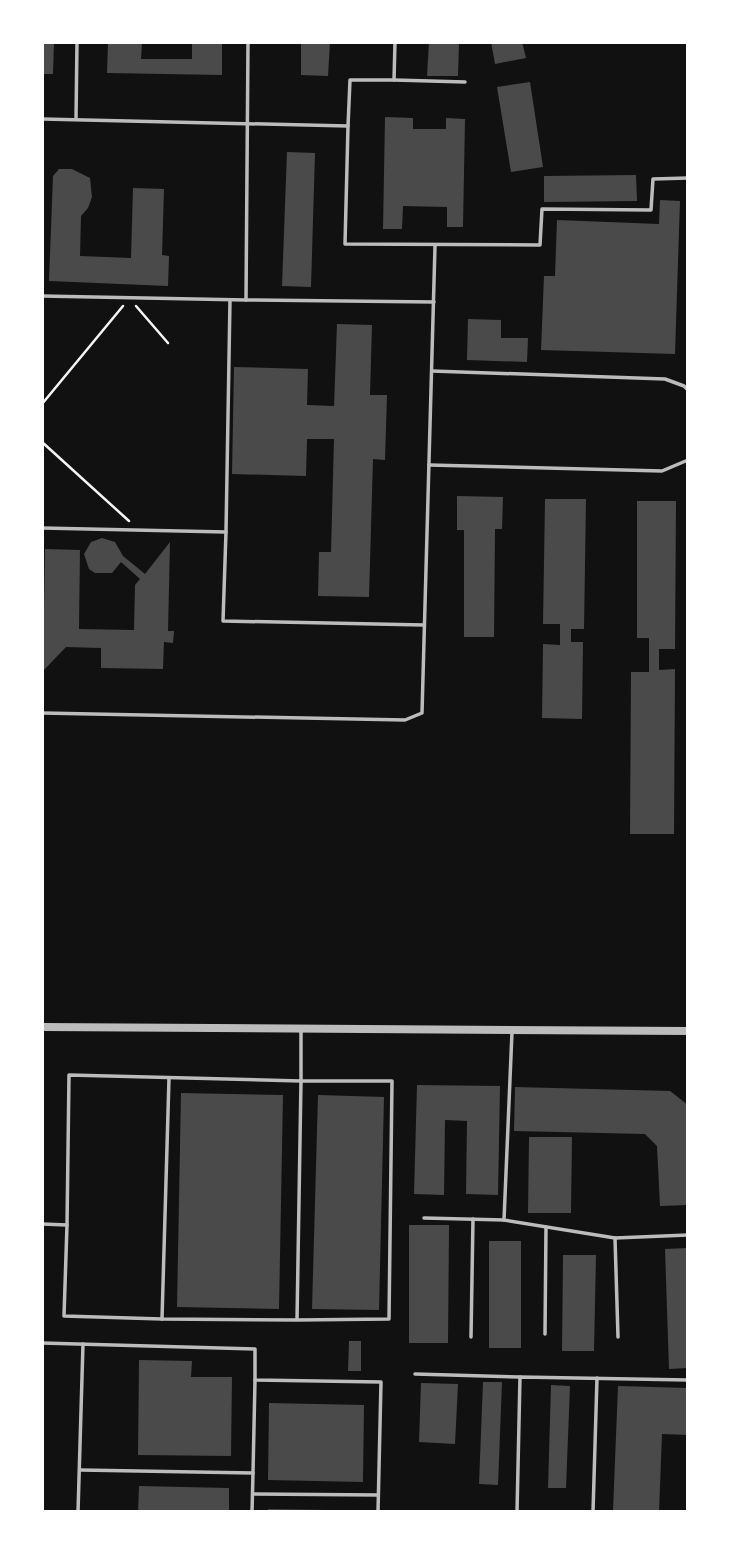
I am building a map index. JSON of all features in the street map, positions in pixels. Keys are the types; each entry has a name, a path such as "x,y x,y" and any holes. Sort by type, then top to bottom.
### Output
{"street":[{"path":"42,1027 688,1031"}],"lane":[{"path":"76,119 77,42"},
{"path":"246,300 248,42"},
{"path":"394,80 395,42"},
{"path":"465,82 350,80 345,244 540,246 542,209 651,210 653,179 688,178"},
{"path":"42,119 348,126"},
{"path":"42,713 405,720 422,713 435,246"},
{"path":"42,296 434,302"},
{"path":"230,300 223,621 425,625"},
{"path":"432,371 665,379 688,390"},
{"path":"429,465 662,471 688,460"},
{"path":"42,527 226,532"},
{"path":"297,1320 301,1028"},
{"path":"504,1220 512,1030"},
{"path":"69,1075 169,1078 392,1081 389,1319 64,1316 69,1075"},
{"path":"162,1319 169,1078"},
{"path":"424,1218 504,1220 615,1238 688,1235"},
{"path":"471,1337 473,1219"},
{"path":"42,1224 67,1225"},
{"path":"545,1334 546,1227"},
{"path":"615,1238 618,1337"},
{"path":"42,1343 255,1349 252,1512"},
{"path":"78,1512 83,1344"},
{"path":"415,1374 688,1380"},
{"path":"517,1512 520,1377"},
{"path":"593,1512 597,1378"},
{"path":"255,1380 381,1382 378,1512"},
{"path":"80,1469 253,1473"},
{"path":"253,1494 378,1495"}],"path":[{"path":"42,404 129,298 168,343"},
{"path":"42,442 139,530"}],"building":[{"path":"42,42 54,42 53,74 42,74"},
{"path":"108,42 142,42 141,59 192,59 192,42 222,42 222,75 107,73"},
{"path":"301,42 330,42 328,76 301,75"},
{"path":"429,42 459,42 458,76 427,76"},
{"path":"491,42 522,42 526,58 495,64"},
{"path":"530,82 543,167 511,172 497,87"},
{"path":"385,117 413,118 413,129 446,129 446,118 465,119 463,227 447,227 447,207 403,206 402,229 383,229"},
{"path":"287,152 315,153 311,287 282,286"},
{"path":"59,169 72,169 90,178 92,197 81,216 80,256 131,258 133,188 164,189 162,255 169,256 168,286 49,281 53,176"},
{"path":"636,175 637,201 544,202 544,176"},
{"path":"660,200 680,201 675,354 541,350 544,276 555,276 557,220 659,224"},
{"path":"468,319 501,320 501,338 528,338 527,362 467,360"},
{"path":"337,324 372,325 370,395 387,395 385,460 373,459 369,597 318,596 319,552 331,552 334,439 307,439 306,476 232,474 234,367 308,369 307,405 334,406"},
{"path":"457,496 503,497 502,529 495,529 494,637 464,637 464,530 457,530"},
{"path":"545,499 586,499 584,629 571,629 571,642 583,642 582,719 542,718 543,644 560,645 560,624 543,624"},
{"path":"637,501 676,501 675,649 659,649 659,670 675,669 674,834 630,834 631,672 649,672 649,638 637,638"},
{"path":"102,538 115,542 123,556 145,574 170,542 168,631 174,631 173,643 164,642 163,669 101,668 101,648 66,647 43,671 45,549 80,550 79,629 134,630 135,585 140,579 121,562 112,573 95,573 89,569 84,554 91,542"},
{"path":"417,1085 500,1086 498,1195 466,1194 467,1121 445,1120 444,1195 414,1194"},
{"path":"515,1087 670,1091 688,1105 688,1205 660,1206 657,1146 645,1134 514,1131"},
{"path":"181,1093 283,1095 279,1309 177,1307"},
{"path":"318,1095 384,1097 379,1310 312,1309"},
{"path":"529,1137 572,1137 571,1213 528,1213"},
{"path":"409,1225 449,1225 448,1343 409,1343"},
{"path":"489,1241 521,1241 521,1348 489,1348"},
{"path":"688,1248 688,1368 669,1369 665,1249"},
{"path":"563,1255 596,1255 594,1351 562,1351"},
{"path":"349,1341 361,1341 361,1371 348,1371"},
{"path":"139,1360 192,1361 191,1377 232,1377 231,1456 138,1455"},
{"path":"483,1382 502,1382 498,1485 479,1484"},
{"path":"421,1383 458,1384 455,1444 419,1442"},
{"path":"551,1385 570,1386 566,1488 548,1488"},
{"path":"618,1386 688,1388 688,1435 662,1434 659,1512 613,1510"},
{"path":"269,1403 364,1405 363,1482 268,1480"},
{"path":"139,1486 229,1488 229,1512 138,1512"},
{"path":"268,1509 328,1510 328,1512 268,1512"}]}
